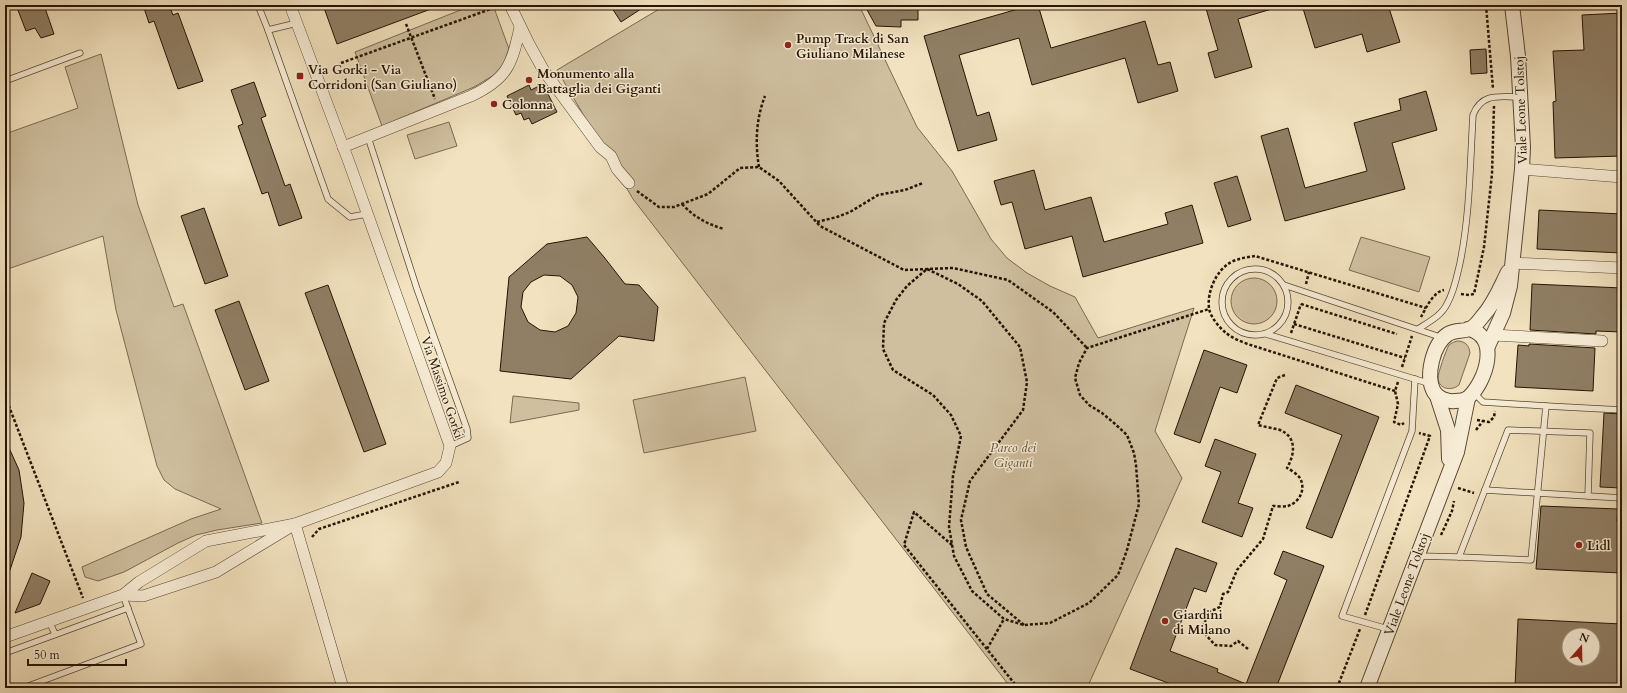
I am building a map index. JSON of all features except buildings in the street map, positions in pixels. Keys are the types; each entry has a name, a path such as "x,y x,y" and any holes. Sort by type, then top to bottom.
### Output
{"street":[{"name":"Via Massimo Gorki","path":"290,5 343,147 450,446 446,463 438,472 295,524"},
{"path":"510,5 544,71 600,147 611,156 617,169 629,183"},
{"name":"Viale Leone Tolstoj","path":"1367,688 1456,452 1470,395 1486,366 1490,340 1507,300 1510,286 1523,147 1518,51 1512,5"},
{"path":"343,147 477,94 489,87 500,78 513,58 520,27"},
{"path":"1522,169 1622,177"},
{"path":"1512,263 1622,268"},
{"name":"Viale Leone Tolstoj","path":"1445,480 1450,458 1449,436 1447,425 1434,390 1430,374 1431,363 1443,338 1456,330 1468,329 1481,318 1490,307 1512,263"},
{"path":"1468,329 1490,340 1602,341"},
{"path":"1434,390 1444,400 1451,402 1470,395"},
{"path":"123,595 143,596 216,572 295,524"},
{"path":"5,637 123,595 139,582 206,541 295,524"},
{"path":"295,524 344,688"}],"lane":[{"path":"258,5 328,199 350,217 367,214"},
{"path":"268,30 297,23"},
{"path":"5,81 80,53"},
{"path":"1418,329 1435,319 1448,304 1457,274 1466,226 1474,115 1476,108 1480,102 1485,99 1494,97 1520,97"},
{"path":"368,138 417,289 467,429 468,438 450,446"},
{"path":"1284,285 1288,299 1287,314 1275,329 1266,334 1255,336 1245,334 1235,329 1228,321 1223,311 1222,300 1224,290 1230,280 1238,273 1254,269 1271,273 1284,285 1443,338"},
{"path":"1266,334 1416,379 1434,390"},
{"path":"1390,630 1342,616 1412,430 1416,379"},
{"path":"1470,395 1483,402 1622,410"},
{"path":"1417,556 1531,560 1546,406"},
{"path":"1459,557 1508,430 1590,433 1588,496"},
{"path":"1485,490 1622,498"},
{"path":"23,688 141,644 123,595"},
{"path":"5,653 128,608"},
{"path":"49,621 54,634"}],"path":[{"path":"341,63 500,5"},
{"path":"1255,256 1426,308 1438,292 1444,290 1472,295 1479,276 1484,247 1492,174 1494,97 1486,5"},
{"path":"406,24 439,109"},
{"path":"759,167 756,146 759,111 765,96"},
{"path":"629,183 659,207 674,207 708,194 740,168 759,167 779,181 820,226 904,270 953,268 1008,280 1053,312 1087,348"},
{"path":"817,222 850,212 878,195 905,190 923,184"},
{"path":"682,204 691,214 699,219 724,229"},
{"path":"927,269 907,286 896,300 884,323 883,349 893,370 934,395 951,415 961,436 953,476 949,527 954,556 972,591 1004,619 1024,625 1050,623 1089,603 1118,575 1127,550 1139,504 1134,453 1127,436 1110,420 1088,405 1080,396 1075,378 1079,363 1087,348 1209,308"},
{"path":"927,269 958,284 982,301 1020,347 1027,382 1022,410 970,481 961,520 966,547 987,594 1024,625"},
{"path":"1285,356 1309,272"},
{"path":"1301,304 1401,335"},
{"path":"1294,324 1405,358"},
{"path":"1406,337 1411,338"},
{"path":"1248,649 1238,640 1231,646 1216,645 1205,634 1203,626 1208,612 1220,607 1223,594 1228,592 1237,570 1263,539 1273,506 1287,506 1295,503 1301,496 1303,488 1299,477 1287,468 1293,458 1293,445 1289,437 1280,430 1258,425 1277,378 1285,375"},
{"path":"5,396 87,608"},
{"path":"1337,688 1363,622 1430,436 1412,430"},
{"path":"311,542 313,534 319,529 459,482"},
{"path":"952,545 914,512 904,545 1018,688"},
{"path":"987,649 1004,619"}],"green space":[{"path":"473,5 493,5 509,49 508,57 499,72 474,87 382,126 355,52"},
{"name":"Parco dei Giganti","path":"666,5 859,5 917,127 952,171 991,239 1007,258 1027,273 1050,286 1075,297 1098,338 1194,308 1155,431 1182,478 1087,688 1011,688 633,199 557,70"},
{"path":"101,54 138,205 174,307 183,304 262,523 196,535 124,572 98,581 85,577 82,567 191,519 221,509 175,489 164,480 157,466 116,310 103,236 5,270 5,134 78,108 65,67"},
{"path":"449,122 457,146 415,159 407,135"},
{"path":"1361,237 1430,257 1419,292 1349,270"},
{"path":"1259,278 1271,284 1276,292 1276,310 1271,318 1263,323 1249,324 1237,318 1232,310 1231,296 1237,284 1245,279"},
{"path":"1457,341 1466,344 1470,353 1459,385 1450,389 1441,385 1438,375 1449,345"},
{"path":"745,377 756,431 644,453 633,400"},
{"path":"513,396 579,403 579,410 510,423"}],"place":[{"name":"Pump Track di San Giuliano Milanese","path":"788,45"},
{"name":"Via Gorki - Via Corridoni (San Giuliano)","path":"300,76"},
{"name":"Monumento alla Battaglia dei Giganti","path":"529,80"},
{"name":"Colonna","path":"494,104"},
{"name":"Lidl","path":"1579,545"},
{"name":"Giardini di Milano","path":"1165,621"}]}
